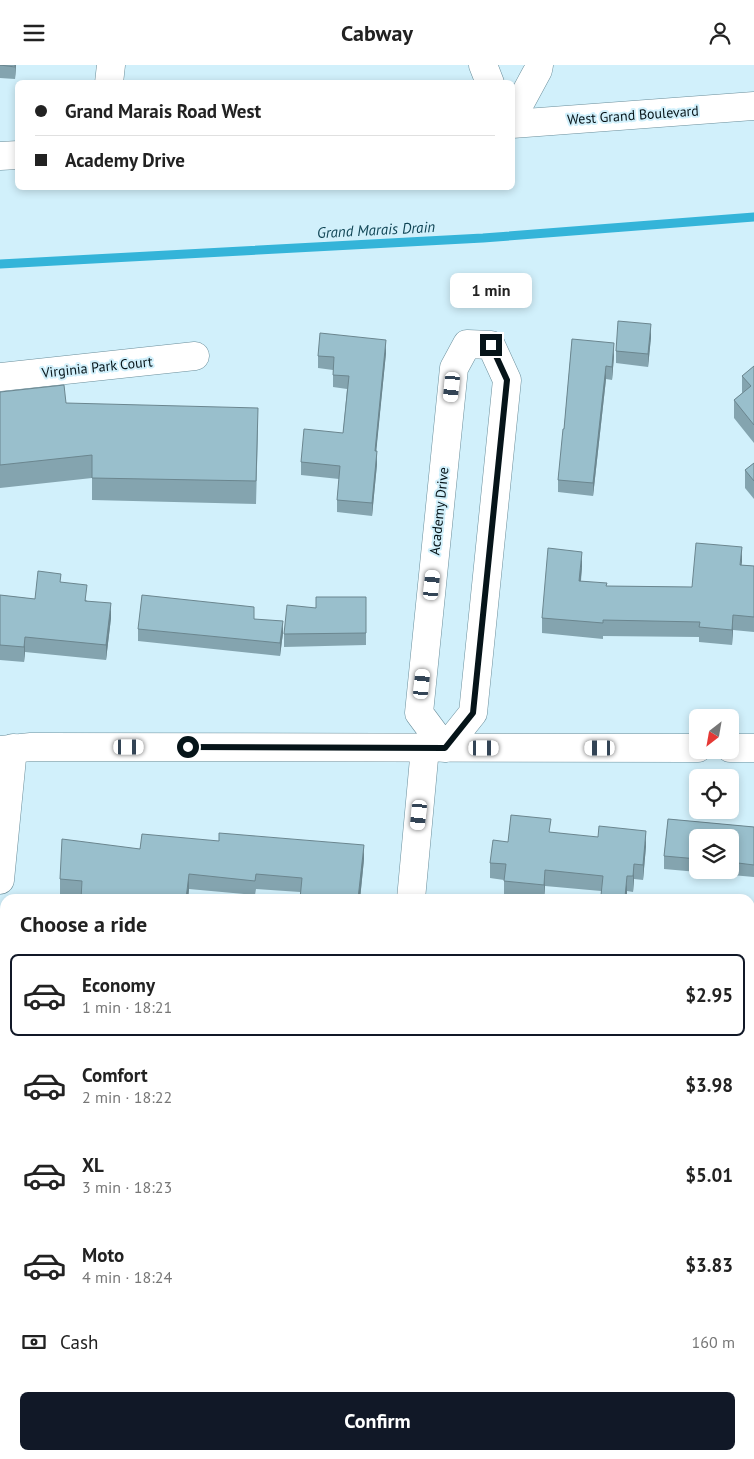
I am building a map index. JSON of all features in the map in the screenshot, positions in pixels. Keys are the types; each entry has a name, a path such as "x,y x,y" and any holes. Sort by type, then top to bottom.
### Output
{"street":[{"path":"109,80 110,65"},
{"path":"483,65 489,80"},
{"path":"515,112 539,65"},
{"name":"West Grand Boulevard","path":"515,125 754,106"},
{"path":"0,156 15,155"},
{"name":"Academy Drive","path":"467,344 491,345 507,380 473,713 435,748 419,713 454,368 467,344"},
{"name":"Virginia Park Court","path":"0,377 194,356"},
{"path":"412,894 435,748"},
{"path":"0,880 6,749 689,748"},
{"path":"739,748 754,748"}],"building":[{"path":"618,321 651,324 648,354 616,351"},
{"path":"320,333 386,340 372,503 337,500 340,466 301,462 304,429 343,433 349,376 333,375 334,357 318,356"},
{"path":"572,339 614,343 612,367 606,366 593,483 558,480"},
{"path":"754,366 754,425 734,400 751,386 742,376"},
{"path":"64,385 66,403 258,408 256,481 92,478 92,455 0,465 0,392"},
{"path":"754,463 754,481 745,470"},
{"path":"696,543 742,547 740,565 754,566 754,617 733,615 732,630 699,627 700,622 603,620 603,623 542,618 548,548 582,552 579,581 607,583 606,586 692,587"},
{"path":"38,571 61,574 60,582 87,585 85,601 111,603 106,645 25,637 24,647 0,645 0,595 35,599"},
{"path":"142,595 254,607 254,619 283,621 280,643 138,629"},
{"path":"316,597 366,597 366,633 284,634 287,605 316,608"},
{"path":"511,815 551,819 549,832 598,837 599,826 646,831 643,865 634,864 633,876 627,876 625,894 601,894 603,876 545,870 544,885 504,881 506,864 490,863 493,840 508,842"},
{"path":"668,819 754,827 754,865 739,863 739,829 689,829 689,858 664,856"},
{"path":"219,833 364,845 359,894 300,894 302,878 256,874 255,881 189,874 187,894 81,894 82,881 60,879 62,839 140,849 142,834 219,841"}],"waterway":[{"name":"Grand Marais Drain","path":"0,264 483,238 754,217"}],"route":[{"path":"188,747 445,748 473,713 507,380 491,345"}]}
